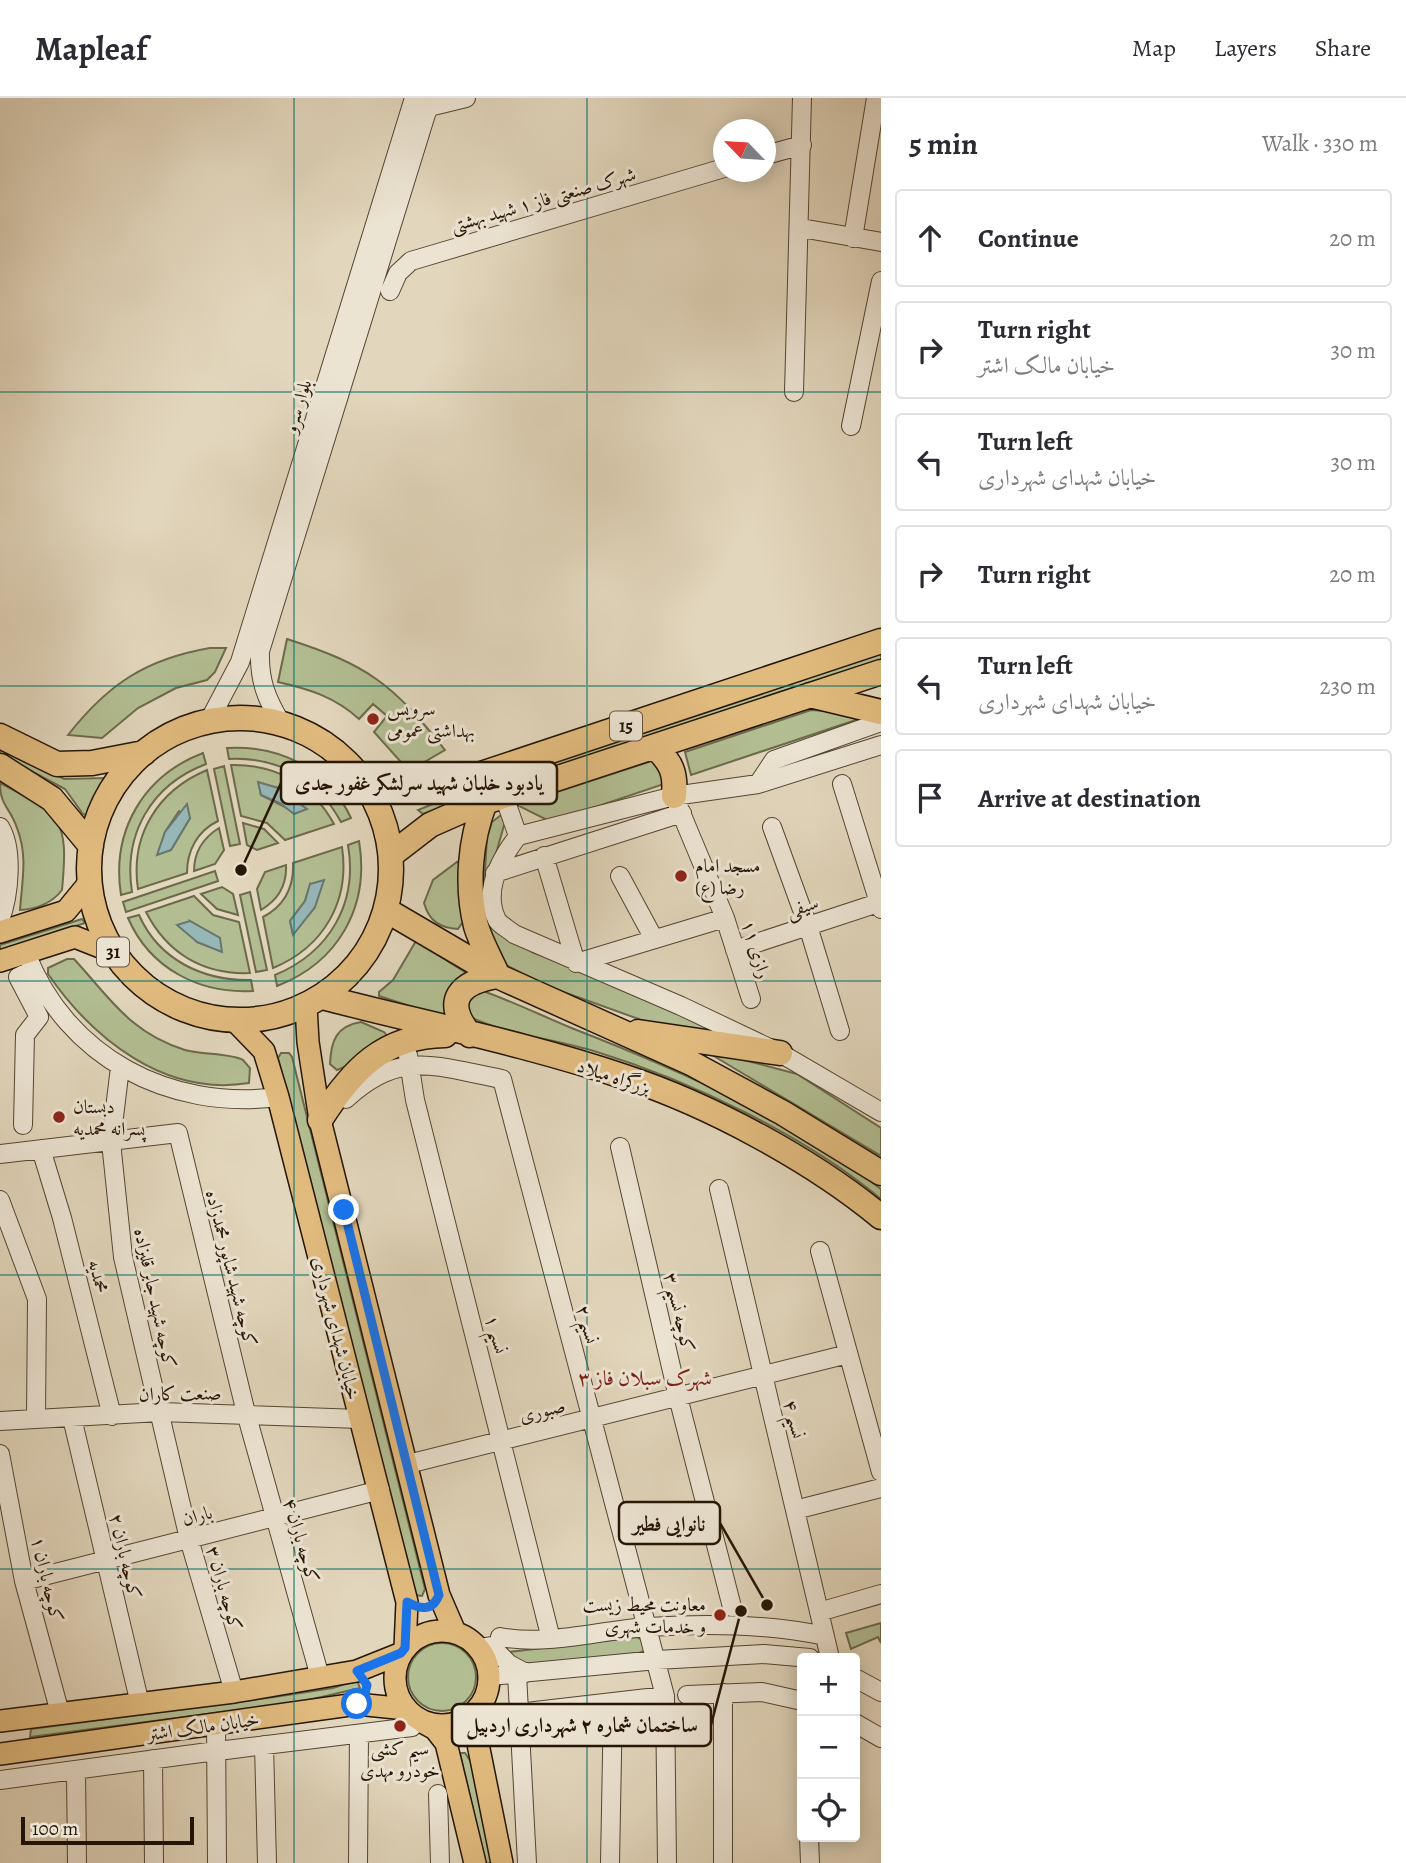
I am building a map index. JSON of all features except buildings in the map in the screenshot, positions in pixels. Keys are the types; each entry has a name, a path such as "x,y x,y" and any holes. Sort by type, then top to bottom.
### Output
{"highway":[{"name":"15","path":"368,787 419,790 463,780 881,641"},
{"name":"15","path":"391,855 430,825 495,799 881,672"},
{"path":"810,695 881,712"},
{"name":"31","path":"245,717 281,723 330,747 368,787 383,820 391,855 386,910 362,959 314,1001 271,1018 235,1021 199,1016 165,1002 136,980 113,951 97,919 89,883 91,846 108,795 144,753 174,733 209,721 245,717"},
{"name":"31","path":"0,736 57,764 92,763 144,753"},
{"path":"655,747 668,760 675,778 678,804"},
{"path":"0,766 52,799 91,846"},
{"path":"470,1035 456,1012 457,999 463,988 473,982 498,976 477,928 473,904 471,846 495,799"},
{"name":"بزرگراه میلاد","path":"386,910 498,976 605,1027 691,1063 794,1120 881,1173"},
{"name":"بزرگراه میلاد","path":"314,1001 470,1035 625,1077 699,1107 801,1161 853,1194 881,1217"},
{"path":"605,1027 780,1053"},
{"path":"320,1120 338,1092 365,1063 387,1047 425,1036 470,1035"}],"main road":[{"path":"0,932 66,911 89,883"},
{"path":"0,961 29,962 75,937 113,951"},
{"name":"خیابان شهدای شهرداری","path":"314,1001 320,1120 439,1595 455,1632"},
{"name":"خیابان شهدای شهرداری","path":"235,1021 264,1051 278,1097 407,1602 403,1650"},
{"path":"407,1602 428,1608 433,1606 439,1595"},
{"path":"412,1719 435,1725 451,1725 467,1718 479,1707 487,1693 490,1676 480,1648 455,1632 426,1632 403,1650 394,1679 397,1695 412,1719 440,1734 449,1755 475,1863"},
{"name":"خیابان مالک اشتر","path":"6,1720 234,1692 357,1671 403,1650"},
{"path":"357,1671 367,1685 360,1703"},
{"name":"خیابان مالک اشتر","path":"8,1753 360,1703 412,1719"},
{"path":"479,1707 478,1744 502,1863"},
{"path":"6,1720 8,1753"},
{"path":"449,1755 460,1740 478,1744"}],"street":[{"path":"425,101 466,98"},
{"path":"794,392 801,228 802,98"},
{"path":"853,238 876,98"},
{"name":"بلوار سرو","path":"209,721 240,662 425,101"},
{"name":"بلوار سرو","path":"281,723 265,696 259,675 260,650 425,101"},
{"path":"776,152 802,145"},
{"name":"شهرک صنعتی فاز ۱ شهید بهشتی","path":"390,291 398,273 411,261 713,171"},
{"path":"801,228 881,242"},
{"path":"852,426 881,281"},
{"path":"758,784 774,760 881,722"},
{"path":"881,745 758,784 678,804 517,835 495,873 493,900 498,920 514,934 681,1006 780,1053 881,1112"},
{"path":"842,784 880,905"},
{"path":"495,799 517,835"},
{"path":"495,873 678,804"},
{"name":"رازی ۱۱","path":"678,804 725,918 751,999"},
{"path":"772,827 808,926 840,1031"},
{"path":"0,920 7,889 2,833"},
{"path":"544,856 576,963"},
{"path":"620,876 654,939"},
{"name":"سیفی","path":"735,950 880,905"},
{"path":"576,963 725,918"},
{"path":"23,1125 25,1035 39,1017 18,978 29,962 62,1017 82,1038 120,1067 151,1083 205,1098 233,1100 278,1097"},
{"name":"نسیم ۱","path":"410,1040 407,1065 551,1639"},
{"path":"344,1100 381,1073 407,1065"},
{"name":"نسیم ۲","path":"407,1065 431,1066 502,1079 665,1696 667,1863"},
{"name":"کوچه شهید جابر قلیزاده","path":"120,1067 111,1142 123,1257 160,1412"},
{"name":"کوچه شهید شاپور محمدزاده","path":"111,1142 178,1133 246,1413"},
{"path":"0,1154 111,1142"},
{"name":"کوچه نسیم ۳","path":"620,1147 742,1655"},
{"name":"محمدیه","path":"41,1149 62,1218 112,1416"},
{"name":"نسیم ۴","path":"719,1189 829,1653"},
{"path":"0,1200 37,1299 36,1418"},
{"path":"820,1251 881,1472"},
{"name":"صبوری","path":"408,1464 848,1354"},
{"name":"صنعت کاران","path":"0,1421 160,1412 360,1419"},
{"name":"کوچه باران ۳","path":"160,1412 189,1539 234,1692"},
{"name":"کوچه باران ۴","path":"246,1413 320,1677"},
{"name":"کوچه باران ۲","path":"72,1418 141,1704"},
{"name":"کوچه باران ۱","path":"0,1454 24,1581 60,1713"},
{"path":"795,1510 881,1488"},
{"name":"باران","path":"24,1581 380,1490"},
{"path":"819,1612 881,1594"},
{"path":"500,1637 526,1642 733,1613 784,1628 825,1636"},
{"path":"480,1648 491,1646 521,1674"},
{"path":"490,1676 657,1660 742,1655 797,1658"},
{"path":"521,1674 518,1713 527,1863"},
{"path":"860,1681 881,1692"},
{"path":"687,1695 762,1692 797,1700"},
{"path":"723,1693 723,1863"},
{"path":"518,1713 665,1696"},
{"path":"610,1863 613,1702"},
{"path":"0,1780 359,1734 412,1719"},
{"path":"216,1724 221,1750 217,1863"},
{"path":"860,1726 881,1738"},
{"path":"358,1863 359,1734"},
{"path":"264,1745 267,1863"},
{"path":"153,1759 154,1863"},
{"path":"76,1770 77,1863"},
{"path":"438,1794 440,1863"},
{"path":"809,1842 810,1863"}],"green space":[{"path":"287,639 339,658 377,679 410,708 445,750 409,771 374,732 387,716 373,704 359,719 341,705 321,695 278,682"},
{"path":"210,648 226,648 215,672 207,680 176,688 138,708 102,738 68,735 98,701 130,676 166,659"},
{"path":"881,653 881,660 423,814 418,810 460,793"},
{"path":"811,710 874,714 691,775 685,752"},
{"path":"0,747 64,779 105,778 88,816 83,814 65,789 0,754"},
{"path":"227,748 266,751 300,764 329,786 351,818 341,822 320,793 294,773 264,762 229,759"},
{"path":"203,753 206,764 170,785 156,798 145,814 132,850 132,892 121,895 121,849 136,809 148,791 163,776"},
{"path":"661,758 670,782 551,822 517,805"},
{"path":"231,765 263,768 291,779 315,798 334,824 285,840 267,823 241,816","holes":["259,783 278,788 297,800 289,809 261,795"]},
{"path":"224,766 240,844 230,846 214,769"},
{"path":"207,770 218,821 204,830 195,842 187,873 138,889 138,851 143,834 161,803 189,779","holes":["179,811 190,818 171,850 158,854 165,832"]},
{"path":"0,783 48,812 62,833 62,890 49,902 38,907 20,910 22,849 14,821 2,797"},
{"path":"501,815 506,818 490,875 495,926 532,952 621,985 748,1041 658,1026 547,986 506,965 482,922 487,837 492,822"},
{"path":"243,823 264,829 278,843 257,850 247,845"},
{"path":"219,828 224,850 215,864 194,871 200,846"},
{"path":"359,841 360,888 345,929 333,947 318,962 299,976 277,986 275,975 311,953 336,923 349,887 348,845"},
{"path":"342,847 342,886 330,920 319,935 291,959 273,968 263,917 277,907 286,895 292,880 293,863","holes":["310,885 315,907 293,934 290,921 305,901"]},
{"path":"457,862 462,864 464,920 458,929 436,922 429,915 424,903 433,880"},
{"path":"286,865 285,879 280,891 272,902 261,910 257,889 265,872"},
{"path":"215,871 218,881 126,912 123,902"},
{"path":"222,887 233,894 238,915 217,909 201,894"},
{"path":"250,892 267,970 256,972 240,895"},
{"path":"194,896 213,915 239,922 250,973 217,970 188,959 164,939 146,912","holes":["190,921 219,938 220,951 197,942"]},
{"path":"139,915 158,944 184,965 216,977 251,980 253,991 214,988 179,975 149,951 138,936 128,918"},
{"path":"82,919 85,923 0,951 0,945"},
{"path":"416,941 468,974 453,1020 379,996 379,992 393,980"},
{"path":"67,959 74,959 122,1013 150,1034 185,1050 243,1060 250,1068 249,1083 218,1085 188,1081 160,1072 109,1041 66,998 48,974 48,968"},
{"path":"480,990 694,1079 733,1098 846,1163 881,1189 881,1199 783,1132 670,1078 597,1052 499,1028 468,1016 465,999"},
{"path":"361,1022 384,1032 388,1037 354,1063 337,1070 330,1064 336,1036 346,1027"},
{"path":"702,1049 797,1074 881,1128 881,1156"},
{"path":"281,1053 289,1053 292,1057 425,1589 422,1596 415,1595 278,1058"},
{"path":"881,1623 881,1643 878,1637 851,1649 846,1633"},
{"path":"637,1637 645,1641 644,1651 639,1653 533,1664 512,1662 509,1652"},
{"path":"442,1643 455,1646 466,1653 473,1664 476,1677 473,1690 466,1701 455,1708 442,1711 429,1708 418,1701 411,1690 408,1677 411,1664 418,1653 429,1646"},
{"path":"357,1680 360,1688 300,1702 30,1737 31,1729 274,1697 333,1688"},
{"path":"460,1753 465,1753 471,1762 495,1863 485,1863"}],"water":[{"path":"258,782 278,788 307,809 294,814 280,803 261,795"},
{"path":"187,804 190,818 171,850 157,855 165,832"},
{"path":"324,880 315,907 293,935 290,921 305,901 310,884"},
{"path":"190,921 220,938 222,952 197,942 177,925"}],"place":[{"name":"سرویس بهداشتی عمومی","path":"373,719"},
{"name":"یادبود خلبان شهید سرلشکر غفور جدی","path":"241,870"},
{"name":"مسجد امام رضا (ع)","path":"681,876"},
{"name":"دبستان پسرانه محمدیه","path":"59,1117"},
{"name":"نانوایی فطیر","path":"767,1605"},
{"name":"ساختمان شماره ۲ شهرداری اردبیل","path":"741,1611"},
{"name":"معاونت محیط زیست و خدمات شهری","path":"720,1615"},
{"name":"سیم کشی خودرو مهدی","path":"400,1726"}],"district":[{"name":"شهرک سبلان فاز ۳","path":"645,1378"}],"route":[{"path":"344,1210 439,1595 433,1606 428,1608 415,1607 407,1602 405,1648 401,1653 357,1671 367,1685 364,1698 357,1704"}]}
